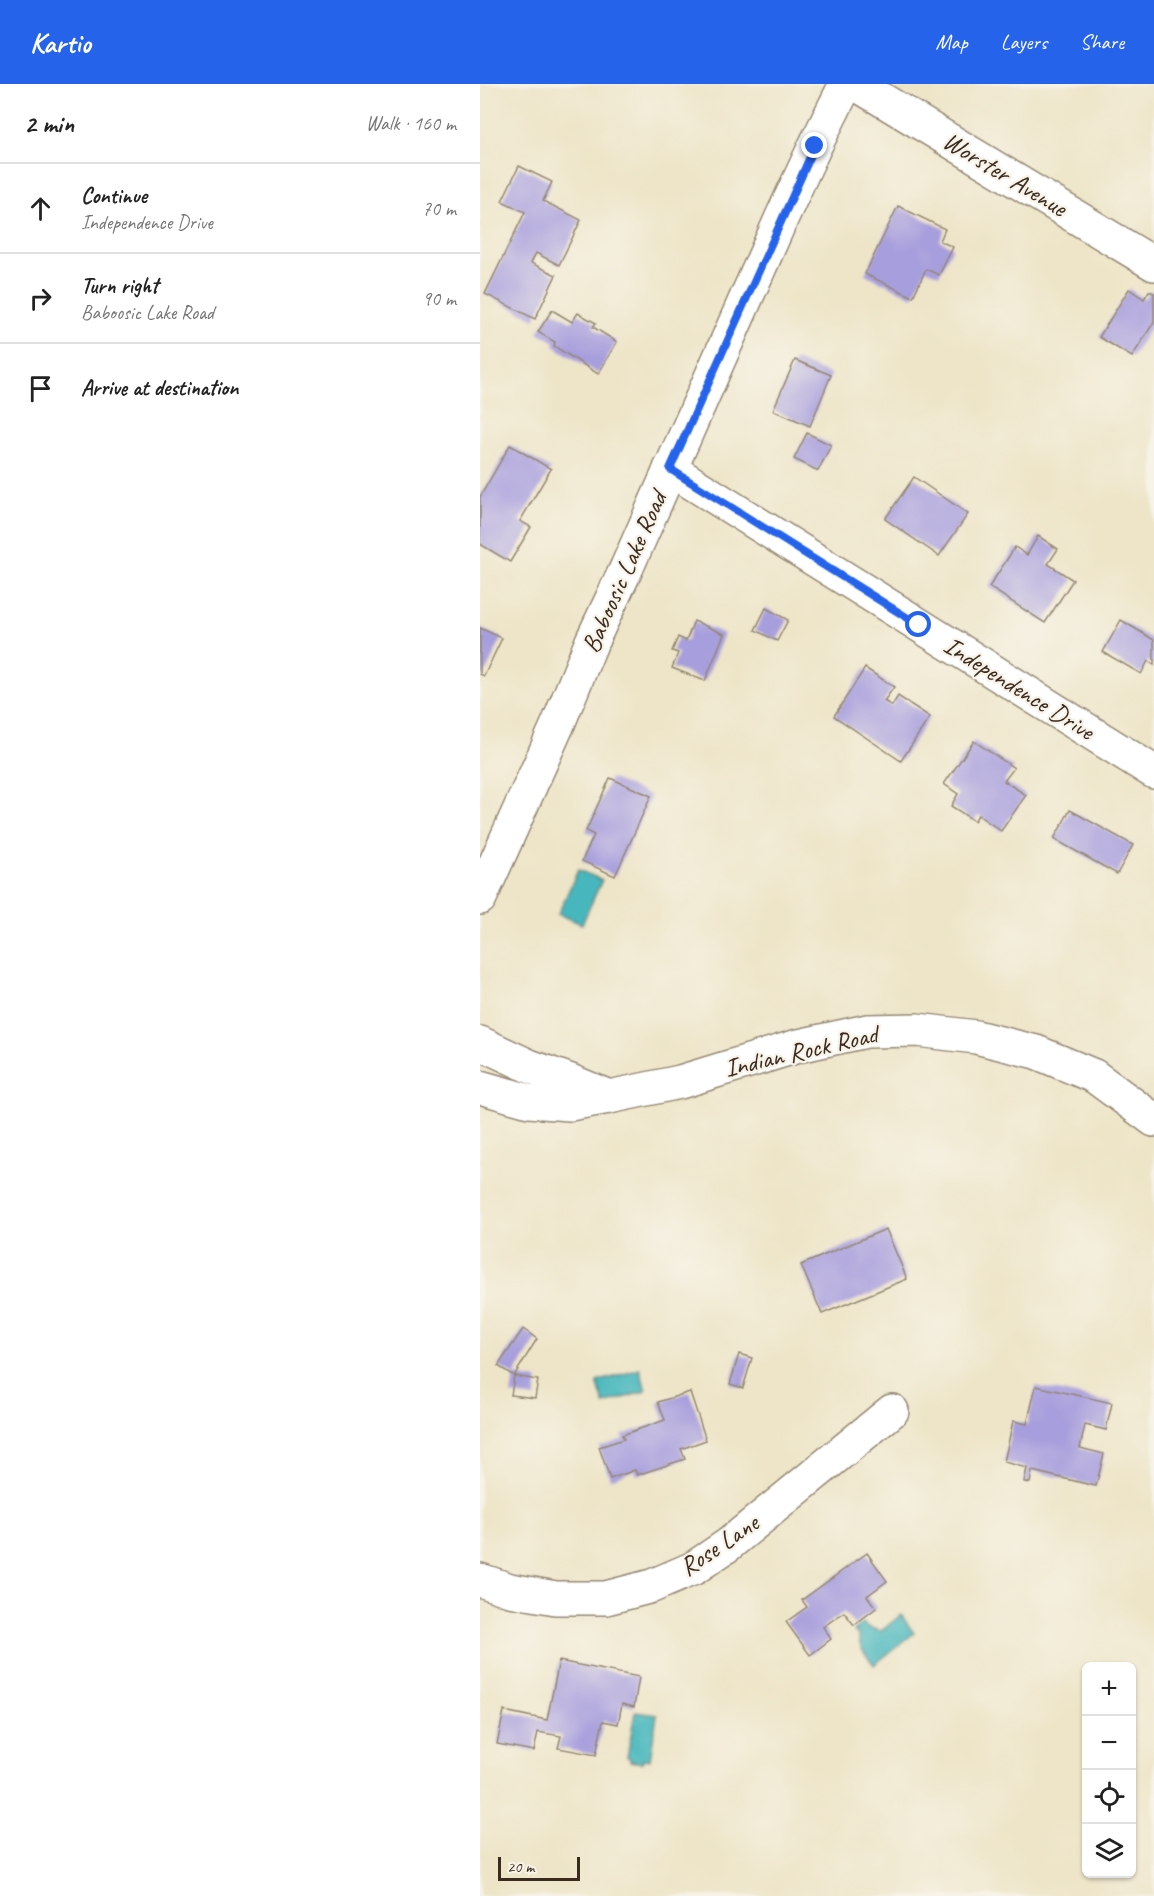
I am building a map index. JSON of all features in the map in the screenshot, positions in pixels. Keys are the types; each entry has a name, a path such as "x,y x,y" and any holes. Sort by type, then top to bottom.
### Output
{"street":[{"name":"Baboosic Lake Road","path":"480,898 558,724 592,641 791,197 846,84"},
{"name":"Worster Avenue","path":"856,84 1154,264"},
{"name":"Independence Drive","path":"670,469 1154,772"},
{"name":"Indian Rock Road","path":"480,1087 529,1101 570,1104 680,1082 798,1046 867,1030 917,1030 976,1037 1036,1052 1094,1076 1154,1120"},
{"path":"480,1043 529,1066 609,1097"},
{"name":"Rose Lane","path":"480,1580 510,1590 556,1598 606,1598 652,1586 694,1568 728,1545 892,1411"}],"water":[{"path":"578,870 602,880 582,924 558,914"},
{"path":"640,1369 646,1391 604,1404 597,1382"},
{"path":"901,1615 914,1633 874,1665 861,1648 858,1635 854,1631 863,1623 867,1627 881,1631"},
{"path":"635,1712 657,1715 650,1760 643,1759 642,1763 630,1761 627,1757"}],"building":[{"path":"519,166 552,182 543,201 581,220 559,265 536,253 531,263 556,275 535,319 485,294 525,212 502,201"},
{"path":"898,206 945,229 940,241 953,247 939,275 926,269 913,297 865,274"},
{"path":"1129,289 1144,299 1149,291 1154,293 1154,322 1132,357 1099,337"},
{"path":"552,310 572,322 578,313 596,323 593,327 617,342 598,374 554,346 555,342 538,332"},
{"path":"795,360 831,375 810,426 773,410"},
{"path":"807,433 831,445 818,471 794,459"},
{"path":"510,445 551,469 520,521 531,527 510,562 480,544 480,497"},
{"path":"914,477 968,514 939,556 885,519"},
{"path":"1038,536 1058,549 1048,564 1073,580 1045,623 989,587 1015,547 1027,555"},
{"path":"766,608 788,620 777,641 755,630"},
{"path":"1121,620 1154,640 1154,665 1148,661 1141,674 1103,652"},
{"path":"694,621 724,634 705,681 672,668 678,653 672,651 678,637 686,641"},
{"path":"480,628 502,638 484,676 480,674"},
{"path":"865,668 894,687 884,701 892,706 898,696 930,717 901,761 834,716"},
{"path":"974,741 1014,768 1004,781 1026,795 1001,831 978,815 974,821 951,806 958,794 944,784"},
{"path":"610,778 651,796 615,876 582,861 594,835 586,831"},
{"path":"1070,810 1133,845 1117,874 1054,839"},
{"path":"886,1229 907,1279 822,1314 801,1265"},
{"path":"523,1329 537,1339 514,1376 498,1366"},
{"path":"739,1354 752,1358 743,1388 730,1384"},
{"path":"514,1376 538,1380 535,1398 511,1395"},
{"path":"1036,1386 1112,1403 1106,1430 1085,1425 1080,1448 1104,1454 1096,1486 1032,1471 1030,1483 1024,1482 1027,1468 1004,1462 1013,1421 1027,1424"},
{"path":"690,1392 706,1440 681,1449 685,1459 637,1475 635,1470 610,1479 599,1447 624,1439 622,1435 665,1420 658,1402"},
{"path":"867,1553 887,1581 867,1596 876,1608 854,1625 844,1612 823,1627 831,1639 810,1655 786,1622 807,1607 802,1600"},
{"path":"559,1661 639,1677 634,1707 622,1704 618,1724 603,1721 596,1755 558,1748 561,1736 538,1732 534,1751 497,1744 504,1711 547,1720"}],"route":[{"path":"815,146 670,469 919,625"}]}
